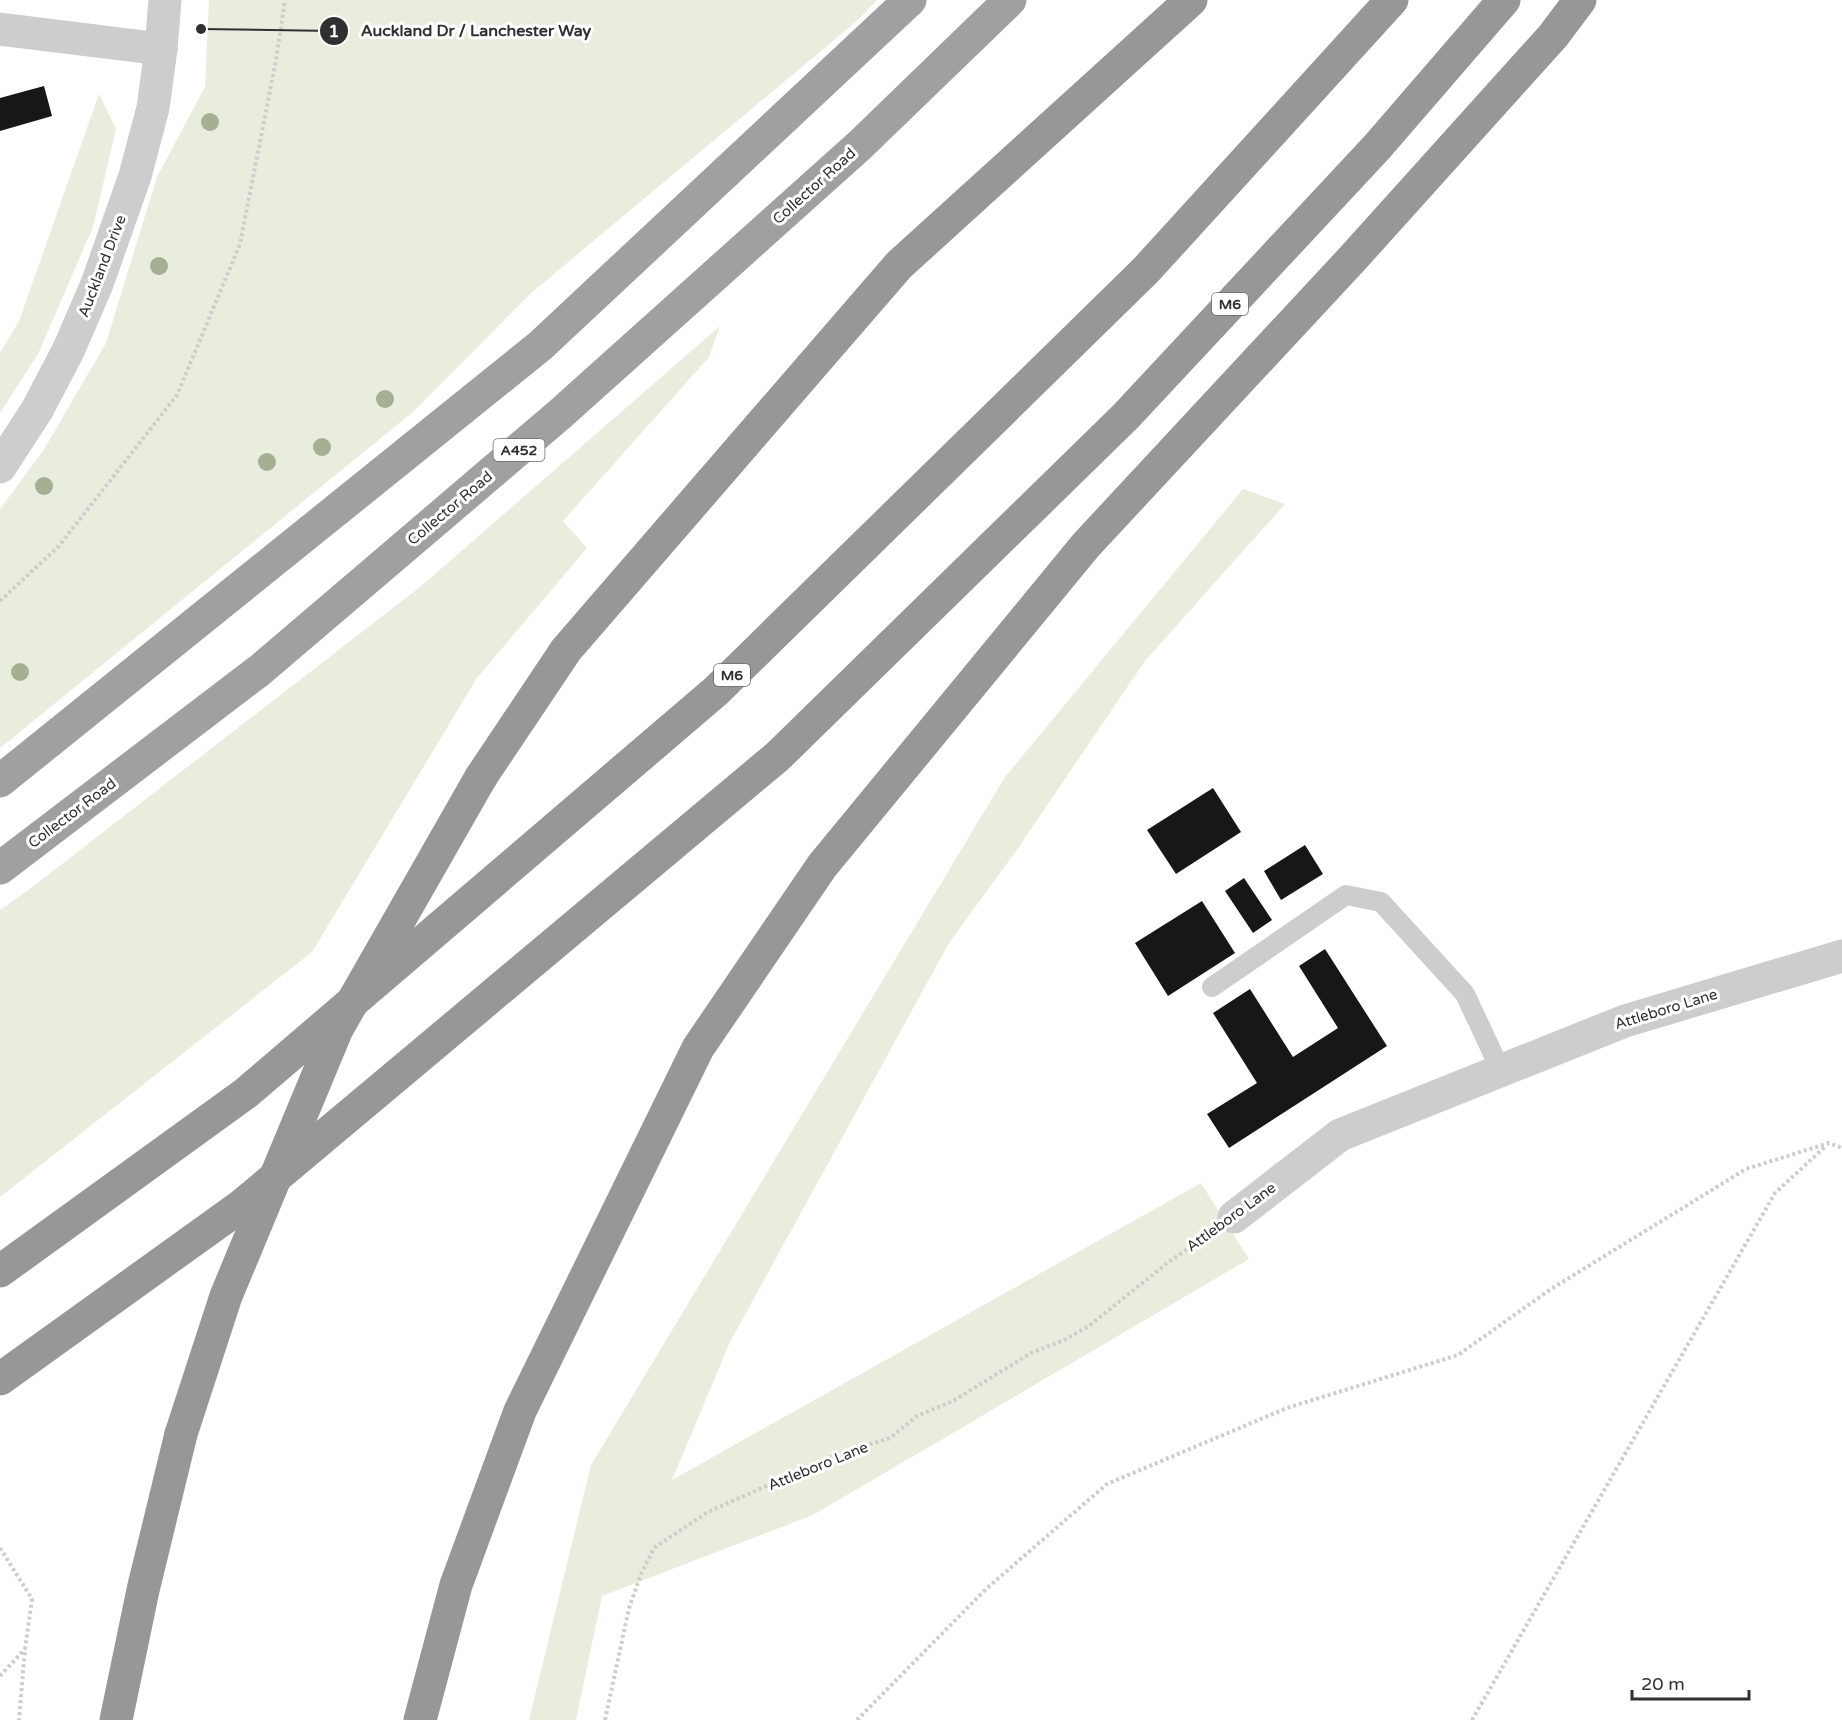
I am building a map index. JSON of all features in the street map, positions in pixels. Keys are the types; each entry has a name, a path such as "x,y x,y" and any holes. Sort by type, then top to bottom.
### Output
{"highway":[{"path":"0,782 540,346 910,0"},
{"name":"Collector Road","path":"0,868 260,670 560,415 860,145 1010,0"},
{"path":"116,1720 143,1590 181,1434 226,1296 337,1029 481,777 566,650 899,265 1191,0"},
{"name":"M6","path":"0,1271 246,1093 716,691 1146,270 1392,0"},
{"name":"M6","path":"0,1379 241,1206 778,756 1126,416 1377,147 1504,0"},
{"path":"420,1720 456,1585 520,1411 698,1048 822,866 1086,544 1353,258 1552,36 1580,0"}],"street":[{"name":"Auckland Drive","path":"0,467 37,410 68,351 97,284 135,176 153,108 165,0"},
{"path":"0,29 161,49"},
{"name":"Attleboro Lane","path":"1234,1217 1340,1135 1625,1021 1842,956"}],"lane":[{"path":"1212,987 1346,896 1381,902 1465,994 1501,1071"}],"path":[{"path":"0,600 59,546 177,395 240,244 276,60 285,0"},
{"path":"857,1720 986,1589 1107,1484 1287,1408 1458,1355 1551,1289 1746,1169 1829,1143 1842,1148"},
{"path":"1472,1720 1776,1193 1829,1143"},
{"name":"Attleboro Lane","path":"605,1720 629,1608 641,1574 654,1548 708,1512 836,1455 890,1438 917,1416 953,1401 1031,1353 1081,1331 1166,1264 1234,1217"},
{"path":"0,1548 32,1599 25,1649 20,1720"},
{"path":"0,1676 25,1649"}],"shaded area":[{"path":"209,0 877,0 858,20 530,294 413,412 0,748 0,509 43,451 106,343 157,177 205,87"},
{"path":"99,94 116,129 93,227 38,354 0,413 0,353 19,321"},
{"path":"720,326 709,357 563,521 587,548 477,678 312,952 0,1197 0,910 420,587"},
{"path":"1243,489 1285,504 1145,661 1016,851 949,943 730,1342 672,1480 1201,1183 1249,1259 813,1515 602,1596 576,1720 529,1720 591,1465 1005,777"}],"building":[{"path":"44,86 52,116 0,131 0,98"},
{"path":"1213,788 1241,832 1176,874 1147,830"},
{"path":"1305,845 1323,874 1281,900 1264,871"},
{"path":"1244,878 1272,920 1253,933 1225,891"},
{"path":"1202,901 1235,953 1168,996 1135,943"},
{"path":"1325,949 1387,1046 1229,1148 1207,1114 1257,1083 1213,1013 1250,989 1293,1057 1338,1028 1299,966"}],"place":[{"name":"Auckland Dr / Lanchester Way","path":"201,29"}]}
